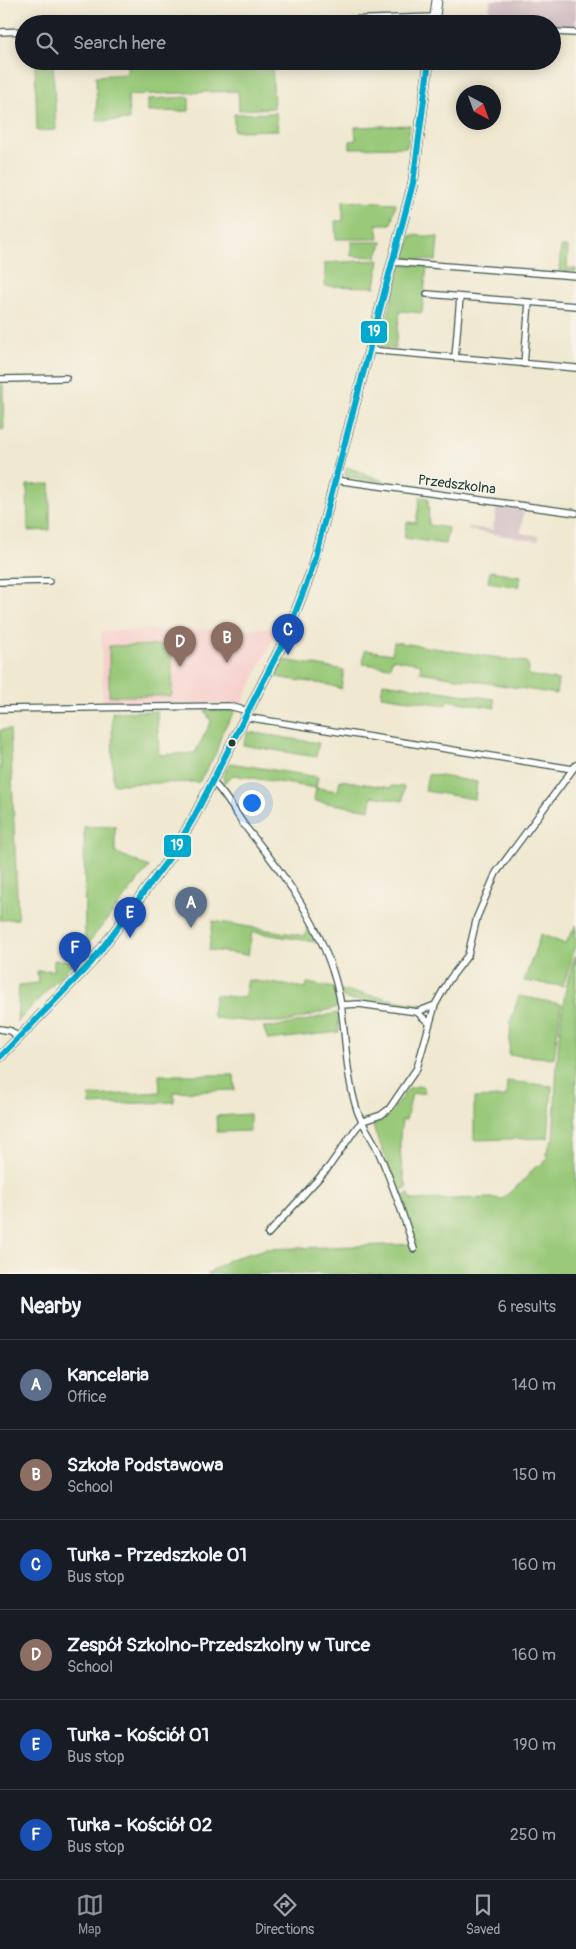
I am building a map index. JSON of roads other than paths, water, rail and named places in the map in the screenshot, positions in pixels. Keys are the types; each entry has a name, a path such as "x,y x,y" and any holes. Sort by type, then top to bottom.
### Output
{"main road":[{"path":"435,15 437,0"},
{"path":"0,1056 83,973 121,925 173,853 247,714 300,603 311,572 393,262 416,167 428,70"}],"street":[{"path":"0,32 15,31"},
{"path":"561,32 576,33"},
{"path":"393,262 576,276"},
{"path":"427,294 576,306"},
{"path":"455,358 460,297"},
{"path":"524,364 529,302"},
{"path":"369,350 576,368"},
{"path":"0,379 66,378"},
{"name":"Przedszkolna","path":"335,480 576,514"},
{"path":"0,582 49,581"},
{"path":"0,709 229,706 247,714 574,767 496,873 477,917 468,955 449,980 435,1005 417,1068 389,1109 381,1115 363,1122 328,1168 268,1234"},
{"path":"212,782 218,786 236,815 268,853 284,876 322,944 334,976 340,1004 350,1084 358,1113 380,1153 414,1249"},
{"path":"340,1004 359,1004 417,1012 435,1005"},
{"path":"417,1012 429,1024"},
{"path":"0,1029 11,1031 19,1038"}],"place":[{"name":"Turka - Przedszkole 01","path":"288,655"},
{"name":"Szkoła Podstawowa","path":"227,663"},
{"name":"Zespół Szkolno-Przedszkolny w Turce","path":"180,667"},
{"name":"Kancelaria","path":"191,928"},
{"name":"Turka - Kościół 01","path":"130,938"},
{"name":"Turka - Kościół 02","path":"75,973"}]}
